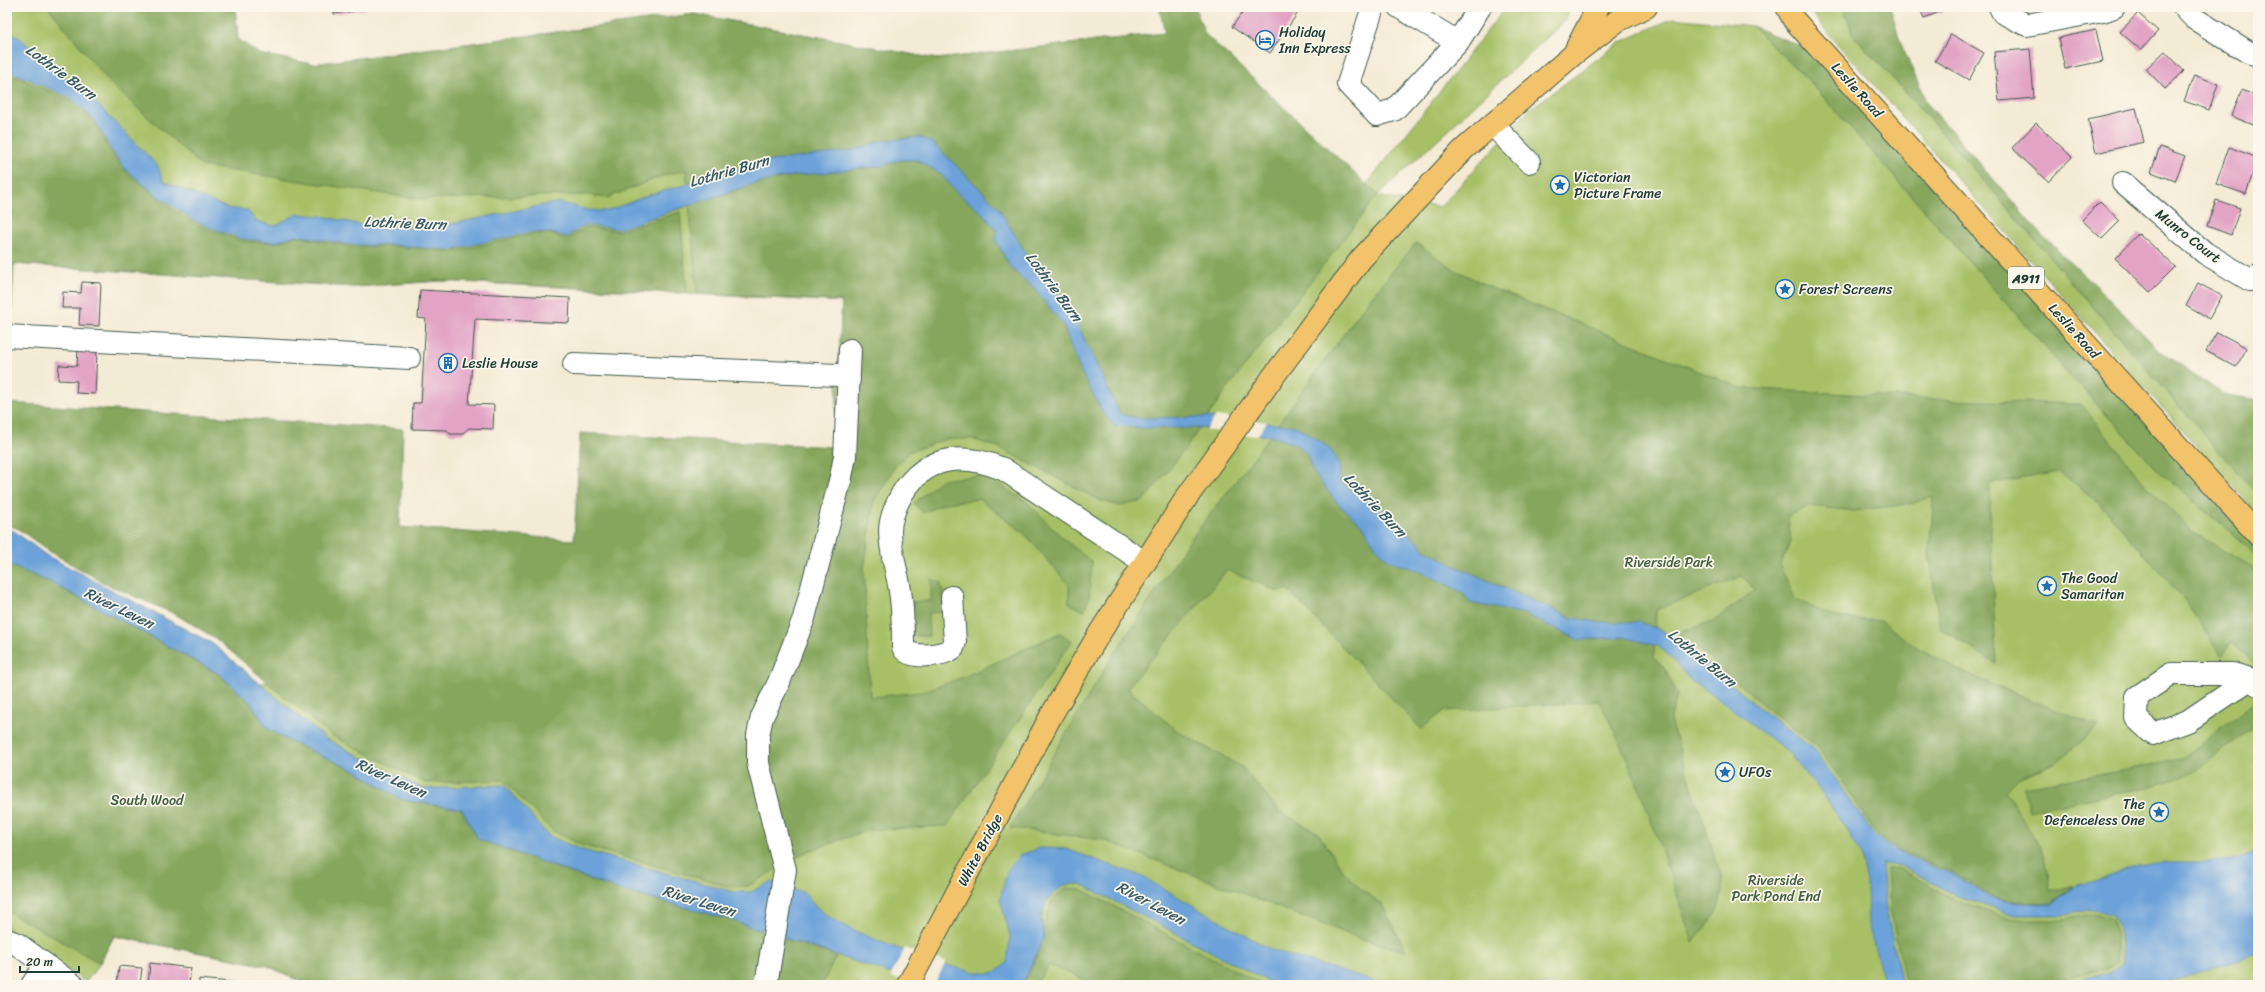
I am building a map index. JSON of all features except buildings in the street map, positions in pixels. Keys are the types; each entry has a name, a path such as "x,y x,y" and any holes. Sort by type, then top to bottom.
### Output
{"main road":[{"path":"1574,54 1598,7"},
{"name":"White Bridge","path":"908,985 1052,714 1144,562 1187,497 1273,376 1361,259 1464,149 1574,54 1617,21 1646,7"},
{"name":"A911","path":"1772,7 1790,14"},
{"name":"Leslie Road","path":"1790,14 2258,535"}],"street":[{"path":"1373,7 1348,84 1377,115 1394,110 1458,42 1480,7"},
{"path":"1399,7 1458,42"},
{"path":"2000,7 2003,13 2027,25 2103,11 2114,7"},
{"path":"2184,7 2195,19 2248,52 2258,55"},
{"path":"1493,124 1530,162"},
{"name":"Munro Court","path":"2123,183 2205,253 2250,280 2258,276"},
{"path":"7,336 409,358"},
{"path":"766,985 770,952 785,870 758,763 758,735 762,717 779,682 804,618 841,477 845,456 850,350"},
{"path":"574,364 838,375 849,379"},
{"path":"952,597 955,642 953,648 943,654 912,655 908,653 903,647 902,603 891,540 891,520 897,503 910,482 921,470 954,459 968,459 986,462 1003,469 1144,562"},
{"path":"2171,674 2234,674 2254,682 2188,721 2153,734 2136,718 2137,697 2171,674"},
{"path":"7,940 17,944 73,985"},
{"path":"32,985 46,965"}],"green space":[{"name":"Riverside Park","path":"7,7 235,7 238,39 259,54 313,64 694,14 937,59 1165,33 1353,192 1440,207 1529,110 1619,43 1673,18 1752,26 1811,83 2061,365 2158,471 2241,541 2258,558 2258,985 308,985 268,966 114,936 100,963 86,982 7,933 7,602 195,685 432,678 835,447 842,302 439,281 354,287 14,264 7,252"},
{"path":"48,7 235,7 238,39 259,54 313,64 694,14 937,59 1165,33 1159,7 1195,7 1205,34 1378,195 1229,386 1186,448 1143,501 1119,506 1099,500 998,447 971,439 947,439 909,452 895,467 874,501 864,569 870,697 922,692 966,676 1060,633 1072,641 947,826 868,830 803,853 748,886 732,887 581,845 553,831 503,780 425,783 329,734 215,638 175,614 104,583 49,551 17,528 7,525 7,73 70,100 94,122 108,148 124,170 168,206 195,224 241,241 274,243 296,236 351,247 394,246 451,252 532,234 551,234 567,239 586,227 619,231 680,212 687,292 439,281 354,287 14,264 8,403 403,429 400,527 574,540 580,433 834,447 842,301 697,293 686,170 662,176 607,198 587,195 418,199 202,166 110,83"},
{"path":"1506,7 1570,7 1564,22 1378,195 1367,184"},
{"path":"1806,7 1843,7 1854,36 1906,92 2258,495 2258,515 1840,47"},
{"path":"1843,7 1890,7 1901,44 1927,103 2042,235 2101,291 2159,350 2223,394 2258,400 2258,495 1906,92 1854,36"},
{"path":"1752,26 1810,50 2258,546 2258,558 2241,541 2158,471 2061,365 1811,83"},
{"path":"1416,243 1457,271 1494,289 1741,388 1952,400 2081,404 2140,478 2194,533 2251,566 2258,579 2258,668 2231,642 2222,657 2188,604 2097,501 2060,472 1989,484 1996,664 1940,628 1929,552 1934,496 1910,504 1854,511 1809,506 1788,516 1791,541 1780,566 1796,600 1835,617 1882,621 1911,644 1960,671 2098,727 2057,762 2018,778 2006,791 2041,849 2048,871 2049,890 2061,890 2073,886 2053,903 2020,902 1994,898 1968,880 1897,849 1877,835 1841,779 1814,744 1768,709 1679,633 1715,620 1755,590 1742,576 1656,610 1654,657 1665,669 1677,695 1670,721 1722,879 1721,899 1715,914 1693,943 1662,850 1639,789 1614,730 1599,701 1444,711 1421,729 1288,590 1276,591 1227,570 1127,688 1177,731 1242,767 1279,811 1318,833 1344,872 1361,889 1382,904 1406,951 1361,939 1103,840 1010,828 1105,668 1188,543 1255,456 1368,301"},
{"path":"984,475 1026,501 1066,541 1092,562 1089,598 1084,611 1069,603 1069,585 1024,533 979,499 945,503 923,513 914,503 941,480"},
{"name":"South Wood","path":"7,564 52,583 219,674 250,702 267,728 358,772 402,800 462,809 478,839 619,890 728,919 836,956 822,985 308,985 268,966 114,936 100,963 7,911"},
{"path":"931,579 940,582 943,592 943,612 928,613 929,636 913,636 912,602 931,601"},
{"path":"2257,700 2258,723 2195,772 2153,786 2029,811 2023,787 2127,770 2184,757"},
{"path":"1898,868 1961,903 2013,920 2065,920 2094,913 2112,919 2115,931 2117,962 2109,969 2090,971 2046,985 1906,985 1890,909 1887,869"},
{"path":"1065,888 1081,889 1263,985 1098,985 1049,965 1035,985 1022,985 1036,958 1051,902"}],"water":[{"path":"7,11 11,16 11,31 95,102 158,166 163,181 227,208 247,210 256,221 275,226 297,214 322,216 367,226 412,228 451,224 559,202 588,210 607,211 652,194 771,161 851,151 880,141 921,137 934,144 998,207 1032,264 1049,287 1068,305 1120,414 1138,418 1207,417 1296,426 1328,447 1339,462 1340,482 1385,512 1426,550 1455,566 1572,618 1597,622 1639,622 1661,630 1680,641 1764,712 1811,747 1838,782 1875,836 1895,850 1968,882 1993,899 2020,903 2053,904 2076,885 2098,881 2133,867 2162,862 2208,862 2238,859 2258,851 2258,953 2158,985 2066,985 2094,975 2110,974 2123,964 2119,929 2113,915 2094,909 2065,915 2014,915 1961,898 1899,865 1882,864 1886,909 1902,985 1885,985 1868,924 1867,883 1860,851 1823,794 1791,755 1718,698 1691,681 1671,657 1658,646 1623,637 1579,640 1525,614 1470,603 1462,592 1419,571 1388,560 1375,546 1363,526 1338,504 1312,470 1307,454 1296,444 1271,436 1202,428 1140,428 1115,426 1104,415 1080,370 1063,325 1035,290 1011,268 996,241 996,229 981,212 955,191 941,174 917,160 899,160 882,166 786,177 753,184 619,229 585,225 567,237 551,233 532,232 450,250 394,245 351,245 296,235 275,242 241,239 196,222 158,196 125,169 110,148 95,121 71,98 7,70"},
{"name":"River Leven","path":"7,529 14,531 46,555 213,644 326,739 423,789 504,785 549,836 579,849 734,892 751,892 770,882 805,893 814,905 825,914 846,927 864,935 937,962 979,973 992,973 1007,963 1010,935 1000,899 1007,871 1020,855 1041,848 1066,849 1141,876 1272,950 1386,985 1275,985 1081,884 1064,885 1047,900 1041,918 1044,938 1022,985 924,985 728,919 619,890 478,839 462,809 402,800 358,772 287,740 267,728 250,702 219,674 52,583 7,564"}],"pier":[{"path":"1216,416 1267,422 1257,436 1206,430"},
{"path":"905,948 946,962 934,985 917,985 890,977"}],"place":[{"name":"Holiday Inn Express","path":"1265,40"},
{"name":"Victorian Picture Frame","path":"1560,185"},
{"name":"Forest Screens","path":"1785,289"},
{"name":"Leslie House","path":"448,363"},
{"name":"The Good Samaritan","path":"2047,586"},
{"name":"UFOs","path":"1725,772"},
{"name":"The Defenceless One","path":"2159,812"}],"water label":[{"name":"Lothrie Burn","path":"61,72"},
{"name":"Lothrie Burn","path":"729,171"},
{"name":"Lothrie Burn","path":"405,223"},
{"name":"Lothrie Burn","path":"1054,287"},
{"name":"Lothrie Burn","path":"1375,505"},
{"name":"Lothrie Burn","path":"1702,658"}],"park label":[{"name":"Riverside Park Pond End","path":"1776,888"}]}
